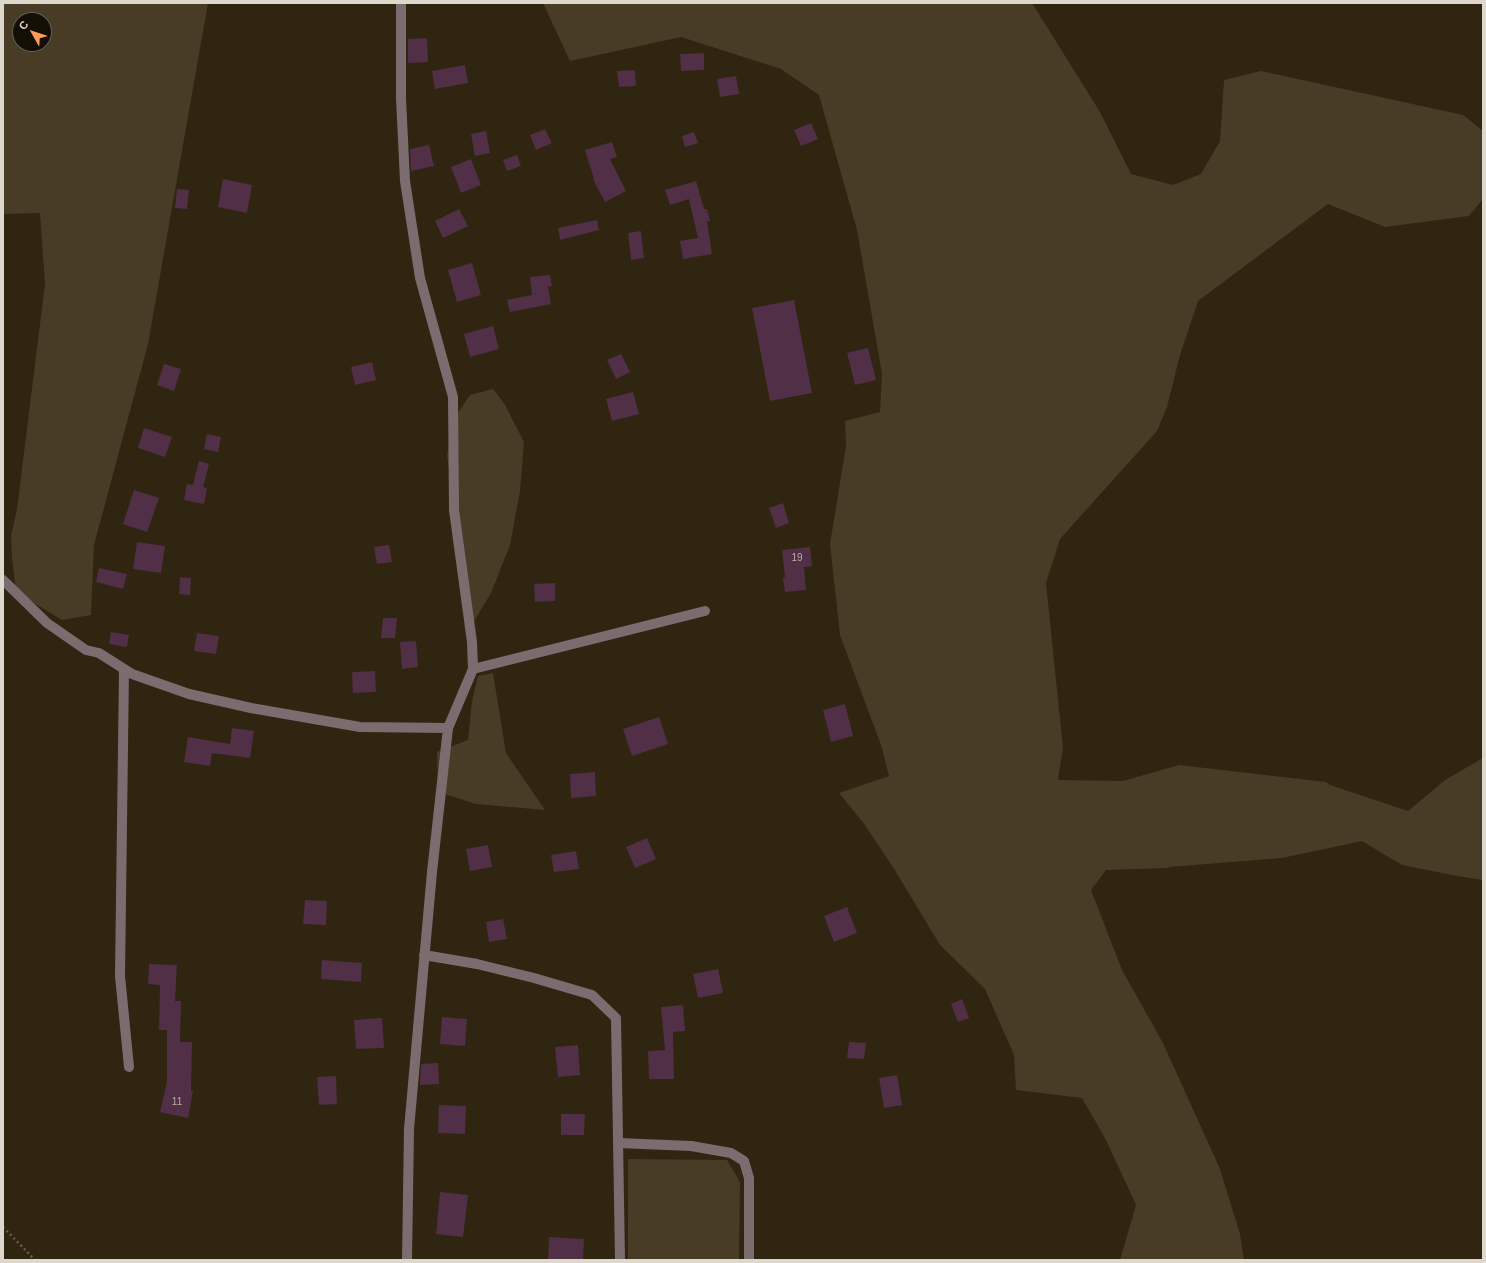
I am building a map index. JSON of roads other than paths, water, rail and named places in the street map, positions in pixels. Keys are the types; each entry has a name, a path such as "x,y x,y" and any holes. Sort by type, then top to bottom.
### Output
{"street":[{"path":"401,3 401,98 405,181 420,278 453,397 454,510 472,642 473,669 448,728 424,955 409,1129 407,1260"},
{"path":"3,580 47,623 86,650 99,653 132,674 189,694 251,708 360,727 448,728"},
{"path":"473,669 705,611"},
{"path":"124,670 120,976 129,1067"},
{"path":"424,955 476,964 534,978 592,995 616,1018 620,1260"},
{"path":"618,1143 691,1146 731,1153 744,1161 749,1178 749,1260"}]}
